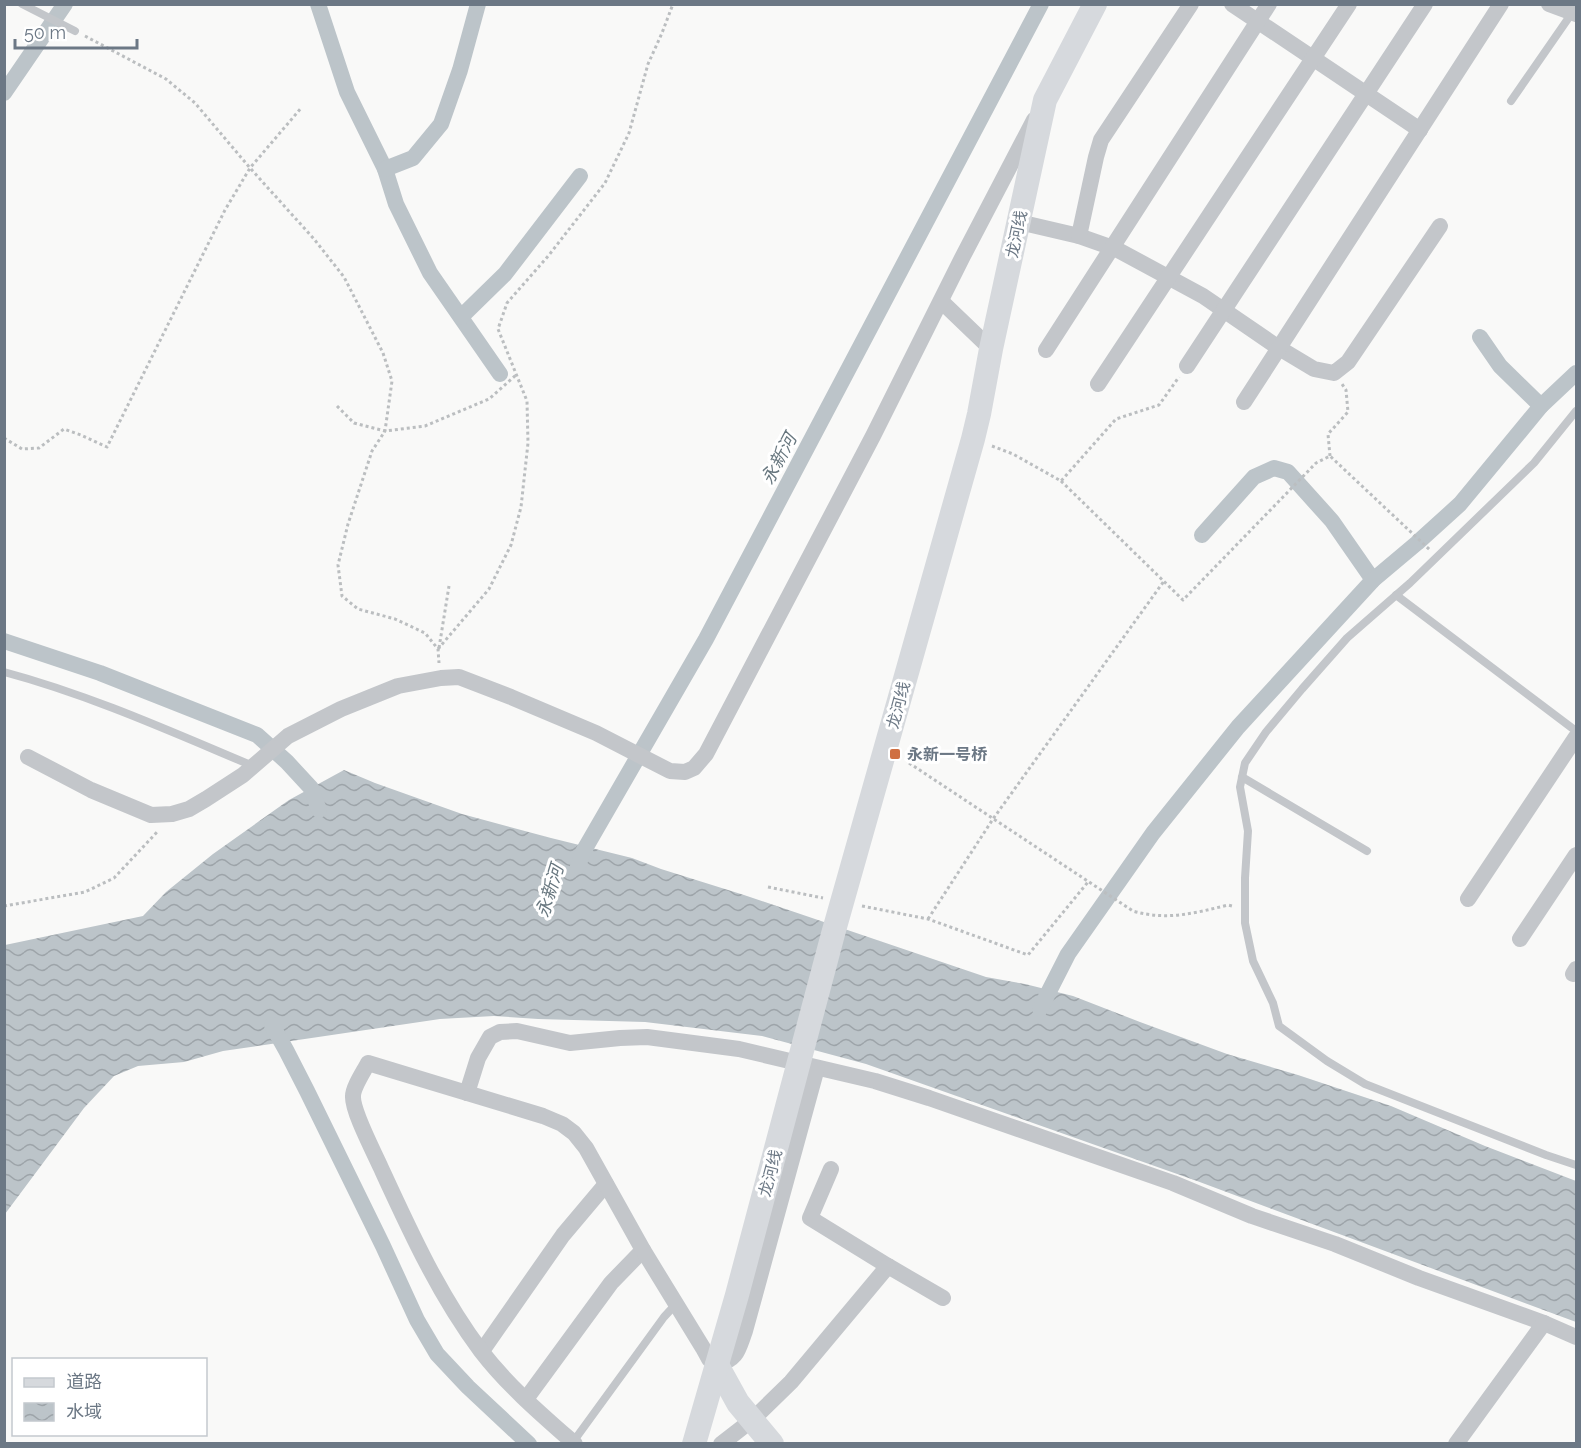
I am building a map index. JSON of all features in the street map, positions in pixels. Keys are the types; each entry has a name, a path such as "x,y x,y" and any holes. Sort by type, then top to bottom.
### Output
{"street":[{"name":"龙河线","path":"694,1443 737,1295 833,934 973,440 1045,100 1095,4"},
{"path":"1079,236 1101,140 1191,4"},
{"path":"1232,4 1420,130"},
{"path":"1046,350 1269,4"},
{"path":"1098,384 1348,4"},
{"path":"1187,366 1425,4"},
{"path":"1244,402 1502,4"},
{"path":"1549,4 1574,13"},
{"path":"28,757 91,790 151,815 172,814 189,809 243,775 288,736 340,709 398,686 459,677 607,738 670,771 685,772 694,768 706,754 868,446 1045,100"},
{"path":"1019,222 1079,236 1112,248 1203,296 1314,369 1334,373 1348,362 1440,226"},
{"path":"941,301 991,349"},
{"path":"1468,899 1576,737"},
{"path":"1520,939 1576,855"},
{"path":"468,1093 478,1058 490,1037 500,1032 517,1031 570,1043 647,1037 739,1048 875,1081 929,1098 1173,1183 1252,1216 1335,1244 1576,1337"},
{"path":"574,1443 506,1380 482,1351 449,1304 411,1233 358,1117 353,1096 368,1063 543,1116 574,1133 586,1148 643,1250 709,1359 717,1365 738,1402 772,1443"},
{"path":"717,1365 730,1361 738,1350 745,1331 754,1291 817,1068"},
{"path":"831,1169 810,1218 943,1298"},
{"path":"482,1351 563,1235 606,1184"},
{"path":"526,1399 611,1283 643,1250"},
{"path":"720,1443 752,1420 791,1382 888,1266"},
{"path":"1456,1443 1544,1323"}],"lane":[{"path":"22,4 75,31"},
{"path":"1511,101 1574,13"},
{"path":"1576,411 1534,463 1396,595 1347,638 1266,732 1245,763 1240,787 1248,831 1245,923 1253,961 1273,1002 1279,1026 1327,1061 1365,1084 1576,1166"},
{"path":"1396,595 1576,731"},
{"path":"4,672 69,692 256,764"},
{"path":"1242,777 1367,851"},
{"path":"574,1443 664,1317 676,1304"}],"path":[{"path":"438,649 489,589 511,545 521,507 528,443 527,401 498,329 507,303 549,255 605,183 629,133 648,64 673,4"},
{"path":"75,31 166,79 195,103 314,239 344,277 383,353 392,381 385,431 372,451 348,524 338,565 342,596 358,609 395,619 425,633 438,649"},
{"path":"4,438 22,449 39,448 64,429 107,447 225,210 250,168 302,107"},
{"path":"1061,481 1116,419 1159,405 1187,366"},
{"path":"1334,373 1346,390 1348,412 1328,434 1330,456 1436,555"},
{"path":"337,406 354,423 385,431 425,426 489,399 517,375"},
{"path":"973,440 1013,454 1061,481 1183,600 1316,463 1330,456"},
{"path":"928,919 993,819 1164,581"},
{"path":"441,678 438,649 449,586"},
{"path":"909,763 1133,911 1149,916 1175,916 1228,904 1245,908"},
{"path":"4,906 85,892 114,878 155,836 172,814"},
{"path":"860,905 928,919 1028,955 1089,882"},
{"path":"768,886 825,898"}],"water":[{"path":"344,770 462,814 632,858 986,977 1073,996 1227,1054 1391,1106 1576,1181 1576,1322 1197,1181 866,1064 762,1036 645,1022 494,1016 440,1019 223,1051 184,1062 138,1066 114,1076 84,1108 5,1214 5,945 143,916 166,892 213,854 289,800"}],"waterway":[{"path":"4,93 65,4"},
{"path":"318,4 347,92 385,169 396,204 430,273 500,374"},
{"path":"385,169 413,158 441,124 460,70 478,4"},
{"name":"永新河","path":"578,866 583,852 706,639 1041,4"},
{"path":"461,317 505,274 580,176"},
{"path":"1480,337 1500,366 1541,406"},
{"path":"1040,1009 1068,954 1153,833 1238,727 1373,580 1460,504 1541,406 1576,373"},
{"path":"1202,535 1254,477 1274,468 1288,472 1332,521 1373,580"},
{"path":"4,641 100,673 257,735 311,788 319,810"},
{"path":"272,1025 307,1091 417,1320 437,1354 468,1387 529,1444"}],"place":[{"name":"永新一号桥","path":"895,754"}]}
